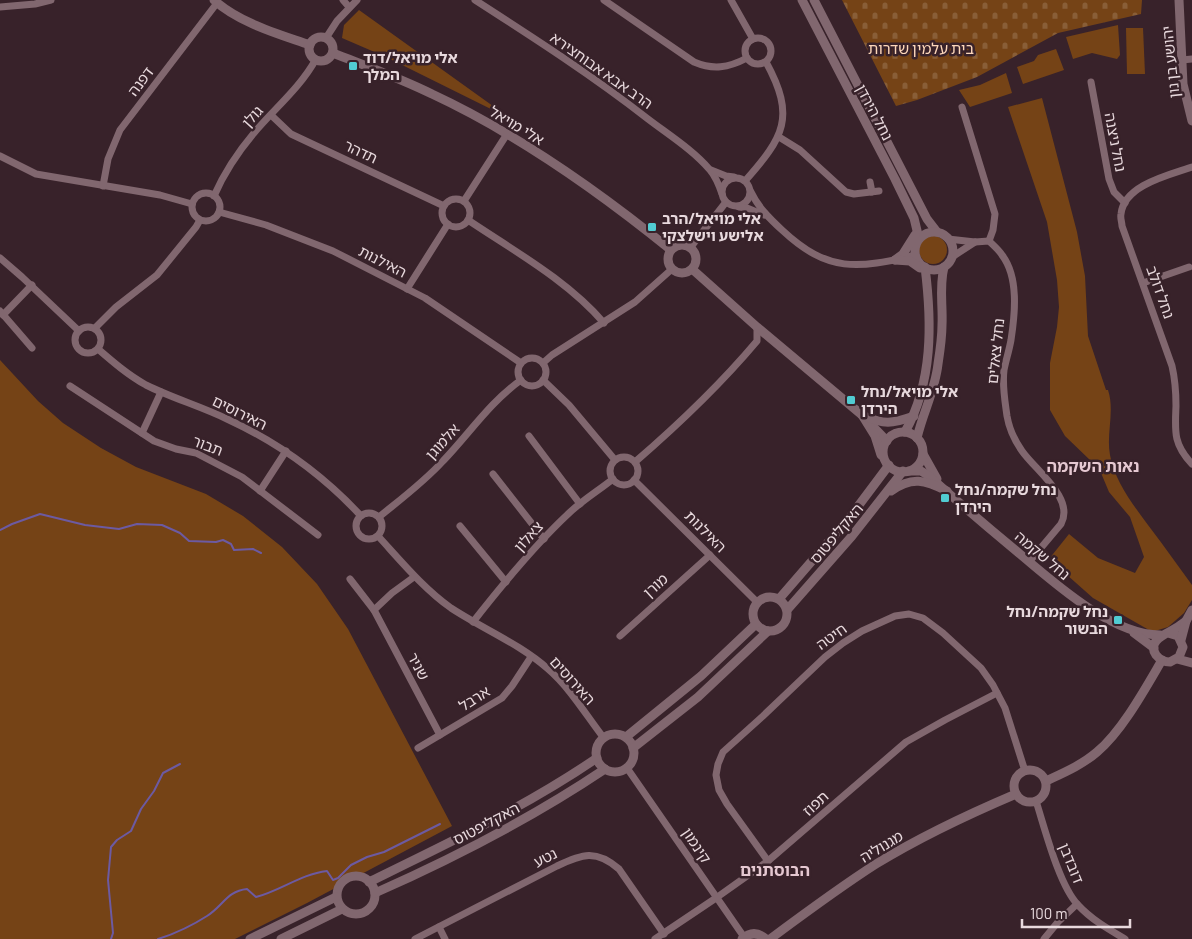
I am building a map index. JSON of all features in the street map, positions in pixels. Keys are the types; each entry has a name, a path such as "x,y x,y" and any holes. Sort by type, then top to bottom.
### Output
{"main road":[{"name":"נחל הירדן","path":"802,0 895,178 914,218 918,235"},
{"name":"נחל הירדן","path":"814,0 927,219 936,232"},
{"name":"יהושע בן נון","path":"1178,0 1183,84 1192,121"},
{"path":"215,1 268,30 310,45"},
{"path":"318,37 326,38 332,43 333,53 327,59 316,59 311,54 310,45 318,37"},
{"name":"אלי מויאל","path":"333,53 432,93 507,134 591,188 671,250"},
{"path":"917,438 920,424 932,395 938,366 942,324 940,280 944,267 952,257 952,244 948,239 936,232 918,235"},
{"path":"905,432 914,416 921,394 929,347 930,324 925,270 916,256 918,235"},
{"path":"895,260 918,235"},
{"path":"677,246 690,248 695,258 692,269 684,273 672,269 668,258 671,250 677,246"},
{"path":"895,260 910,261 925,270 944,267"},
{"path":"692,269 757,327 862,415 887,441"},
{"path":"862,415 877,422 891,424 914,416"},
{"path":"862,415 880,447 882,461 879,478"},
{"path":"905,432 917,438 923,454 920,462 906,471 895,469 889,465 884,456 884,445 887,441 895,434 905,432"},
{"name":"נחל שקמה","path":"923,454 936,478 947,491"},
{"name":"האקליפטוס","path":"779,599 850,517 889,465"},
{"name":"נחל שקמה","path":"906,471 921,471 1088,608 1130,630 1154,648"},
{"name":"האקליפטוס","path":"787,610 906,471"},
{"path":"885,496 898,486 907,482 918,481 931,483 947,491"},
{"path":"770,597 779,599 784,603 787,610 788,616 785,624 777,631 762,630 756,624 753,613 757,602 770,597"},
{"path":"1186,621 1164,634 1155,643 1156,655 1162,660 1170,662 1181,655 1186,621 1192,610"},
{"path":"626,737 701,676 756,624"},
{"name":"נחל שקמה","path":"1130,630 1147,635 1164,634"},
{"path":"634,748 698,697 768,631"},
{"path":"1164,634 1178,636 1192,657"},
{"path":"1177,659 1192,663"},
{"path":"1046,781 1080,764 1097,752 1109,740 1138,700 1162,660"},
{"path":"615,734 626,737 634,748 634,758 631,764 617,772 600,766 597,758 597,746 604,737 615,734"},
{"name":"האקליפטוס","path":"369,882 501,817 597,758"},
{"name":"האקליפטוס","path":"375,893 514,825 604,769"},
{"path":"1035,770 1046,781 1045,793 1036,801 1024,801 1016,794 1015,780 1025,771 1035,770"},
{"name":"מגנוליה","path":"770,939 819,902 877,864 918,840 1016,794"},
{"path":"359,876 369,882 374,888 375,893 372,907 363,914 356,915 347,913 342,909 336,897 341,883 349,877 359,876"},
{"path":"250,939 336,897"},
{"path":"281,939 342,909"},
{"path":"743,938 756,933 766,939"}],"street":[{"path":"0,7 35,4 51,0"},
{"path":"343,0 350,7"},
{"path":"326,38 337,21 357,0"},
{"name":"הרב אבא אבוחצירא","path":"475,0 629,104 681,144 708,168 719,184 722,194"},
{"path":"604,0 694,62 717,68 735,64 747,58"},
{"path":"731,0 753,39"},
{"name":"דפנה","path":"103,186 108,159 120,130 215,1"},
{"path":"753,39 764,39 771,46 772,55 766,62 758,65 747,58 745,50 746,45 753,39"},
{"name":"גולן","path":"214,196 234,159 254,133 307,75 316,59"},
{"path":"1182,60 1192,59"},
{"path":"745,181 770,152 779,137 784,112 777,82 766,62"},
{"name":"נחל ניצנה","path":"1091,82 1109,179 1114,192 1125,203"},
{"path":"948,239 975,242 989,241 996,214 962,107"},
{"name":"תדהר","path":"271,115 291,134 444,206"},
{"path":"464,201 507,134"},
{"path":"779,137 800,150 846,192 854,194 876,191 870,182"},
{"path":"0,156 36,174 160,195 192,204"},
{"path":"1125,203 1132,194 1144,185 1192,167"},
{"name":"הרב אבא אבוחצירא","path":"708,168 726,176 737,178"},
{"path":"769,217 748,208 732,206 726,202 722,194 724,184 732,178 745,181 750,187 756,204 769,217 805,250 826,260 854,266 870,265 916,256"},
{"path":"737,207 748,201 751,192"},
{"path":"207,193 214,196 218,201 219,212 211,220 200,220 193,213 192,204 199,195 207,193"},
{"path":"454,199 464,201 470,211 468,220 460,226 448,224 442,214 444,206 448,201 454,199"},
{"path":"690,248 726,202"},
{"name":"נחל דולב","path":"1125,203 1121,214 1122,226 1172,366 1176,384 1174,427 1177,442 1183,454 1192,464"},
{"name":"האילנות","path":"219,212 266,225 333,251 425,298 521,363"},
{"path":"95,328 116,307 158,274 186,241 200,220"},
{"path":"468,220 566,286 586,303 604,323"},
{"path":"407,289 448,224"},
{"name":"נחל צאלים","path":"989,241 1003,255 1012,275 1014,292 1013,327 1004,379 1008,419 1013,435 1021,450 1050,483 1059,496 1064,512 1064,518 1060,524 1030,562"},
{"path":"952,257 975,242"},
{"path":"0,258 32,285 79,331"},
{"path":"1143,283 1189,267"},
{"path":"542,363 635,302 672,269"},
{"path":"32,285 1,313 32,348"},
{"path":"84,327 95,328 100,334 101,339 98,349 89,353 80,350 75,342 79,331 84,327"},
{"path":"757,327 757,340"},
{"path":"635,462 696,407 731,371 757,340 763,338 771,339"},
{"name":"האירוסים","path":"98,349 120,369 161,392 227,419 286,451 317,474 361,516"},
{"path":"526,358 533,358 542,363 546,370 543,380 532,386 521,380 518,370 526,358"},
{"name":"אלמוגן","path":"379,517 443,462 494,403 521,380"},
{"path":"543,380 569,405 615,460"},
{"name":"תבור","path":"70,386 154,441 176,449 196,453 242,477 318,535"},
{"path":"142,433 161,392"},
{"path":"529,436 580,504"},
{"path":"260,491 286,451"},
{"path":"627,457 635,462 638,471 634,480 621,484 613,479 610,471 615,460 627,457"},
{"path":"493,474 544,539"},
{"name":"צאלון","path":"473,622 544,539 580,504 613,479"},
{"name":"האילנות","path":"634,480 757,602"},
{"path":"373,513 379,517 382,528 378,536 368,539 360,535 356,528 356,523 361,516 373,513"},
{"path":"460,526 506,582"},
{"name":"האירוסים","path":"378,536 414,577 449,606 548,669 568,690 604,737"},
{"name":"מורן","path":"620,636 710,555"},
{"path":"374,610 392,593 414,577"},
{"name":"שניר","path":"350,579 374,610 440,735"},
{"name":"חיטה","path":"768,861 719,790 716,775 723,752 825,657 843,643 895,616 909,614 923,618 944,633 981,668 1005,708 1025,771"},
{"name":"ארבל","path":"418,748 502,698 531,657"},
{"name":"תפוז","path":"655,939 768,861 906,742 997,693"},
{"name":"קינמון","path":"627,768 743,938"},
{"name":"דובדבן","path":"1036,801 1062,879 1077,904 1097,923 1125,939"},
{"name":"נטע","path":"415,939 578,856 602,858 619,869 664,934"},
{"path":"1044,939 1077,904"},
{"path":"439,927 445,939"}],"green space":[{"name":"בית עלמין שדרות","path":"842,0 1142,0 1141,14 1058,33 977,77 896,106"},
{"path":"359,10 511,119 386,57 342,38 344,25"},
{"path":"1118,25 1120,55 1117,59 1092,53 1073,59 1066,37"},
{"path":"1126,28 1143,28 1145,74 1127,74"},
{"path":"1056,49 1064,70 1023,84 1017,67 1034,61 1038,55"},
{"path":"1006,73 1012,93 970,107 959,90 980,85"},
{"path":"1042,98 1077,232 1085,276 1088,336 1110,398 1109,447 1116,475 1132,503 1192,585 1192,600 1184,613 1168,627 1155,631 1149,630 1093,598 1049,559 1069,534 1098,558 1135,573 1144,557 1130,517 1109,492 1096,461 1091,461 1065,436 1050,410 1050,363 1059,307 1057,280 1047,222 1008,107"},
{"path":"933,236 943,240 947,250 943,260 933,264 923,260 919,250 923,240"},
{"path":"0,360 38,401 63,423 101,448 136,467 206,494 243,516 282,547 317,584 348,629 452,826 235,939 0,939"}],"waterway":[{"path":"0,530 40,514 85,525 119,529 137,524 162,525 180,533 189,541 216,542 223,540 231,544 234,550 253,549 261,553"},
{"path":"111,939 113,933 108,880 111,847 117,840 131,831 141,809 154,791 163,773 180,764"},
{"path":"158,939 202,919 240,890 247,889 256,897 308,875 327,871 333,880 338,878 351,865 367,857 384,852 440,824"}],"place":[{"name":"אלי מויאל/דוד המלך","path":"353,66"},
{"name":"אלי מויאל/הרב אלישע וישלצקי","path":"652,227"},
{"name":"אלי מויאל/נחל הירדן","path":"851,400"},
{"name":"נחל שקמה/נחל הירדן","path":"945,498"},
{"name":"נחל שקמה/נחל הבשור","path":"1118,620"}],"district":[{"name":"נאות השקמה","path":"1093,465"},
{"name":"הבוסתנים","path":"775,869"}]}
